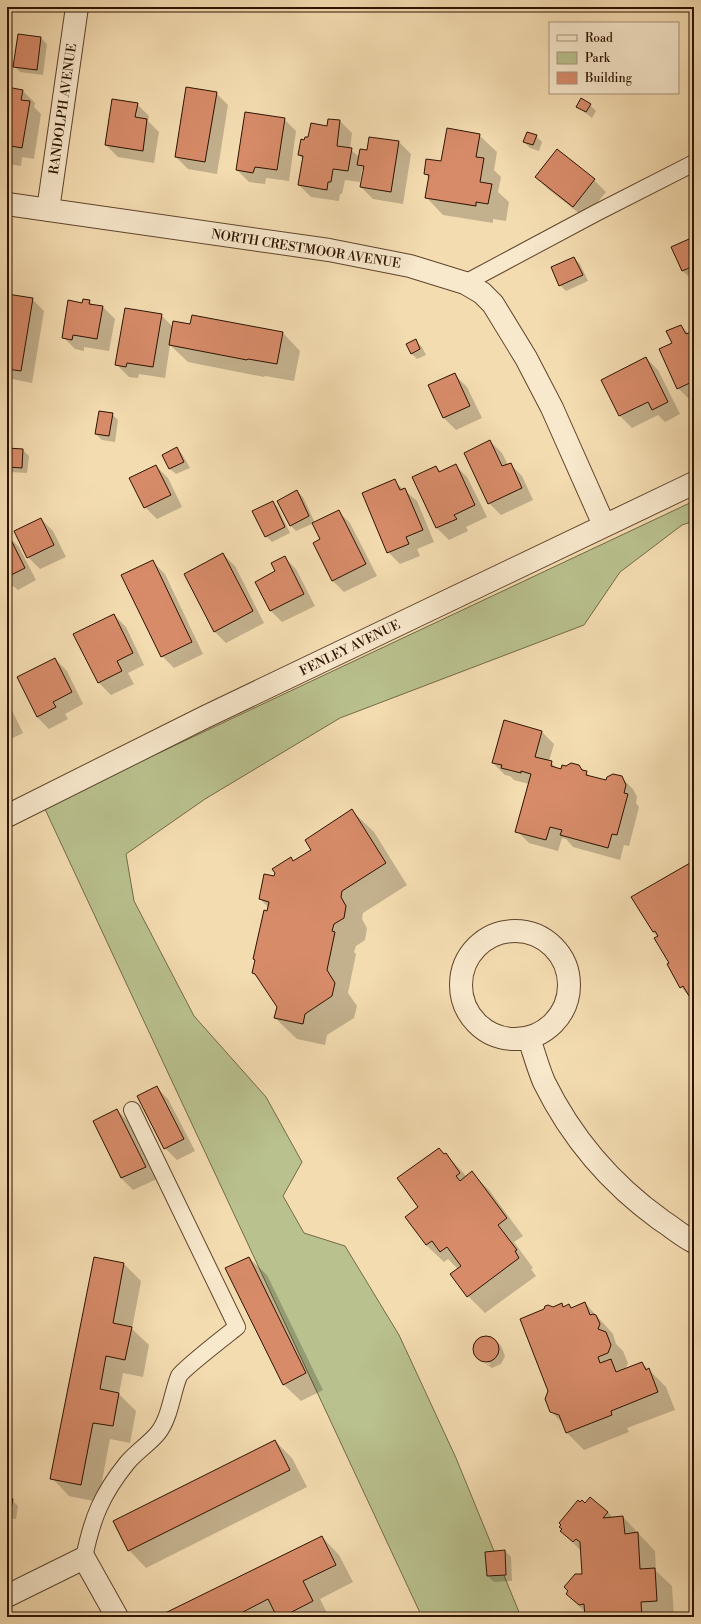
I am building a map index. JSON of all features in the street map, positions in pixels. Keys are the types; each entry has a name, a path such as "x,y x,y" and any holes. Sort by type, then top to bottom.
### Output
{"street":[{"name":"RANDOLPH AVENUE","path":"48,210 77,7"},
{"name":"NORTH CRESTMOOR AVENUE","path":"7,204 329,250 410,266 465,283 482,293 493,304 526,358 552,408 604,525"},
{"name":"FENLEY AVENUE","path":"7,816 212,714 694,483"},
{"path":"523,930 543,937 559,952 568,971 570,992 563,1013 549,1029 529,1038 508,1040 488,1033 472,1018 462,999 461,977 468,957 482,941 501,931 523,930"},
{"path":"529,1038 544,1081 570,1126 604,1170 640,1205 694,1242"},
{"path":"7,1596 84,1558 117,1617"}],"lane":[{"path":"465,283 694,163"},
{"path":"84,1558 89,1529 99,1504 128,1462 158,1432 169,1408 180,1375 237,1327 132,1110"}],"green space":[{"path":"694,501 694,521 682,525 620,572 584,625 340,718 205,799 126,854 134,901 194,1016 266,1097 302,1162 283,1196 304,1233 345,1246 399,1335 456,1458 521,1617 422,1617 44,807"}],"building":[{"path":"18,34 41,37 37,70 13,67"},
{"path":"7,87 23,90 21,100 30,101 22,148 11,146 9,155 7,154"},
{"path":"186,87 217,92 205,162 175,157"},
{"path":"581,98 591,104 586,112 576,107"},
{"path":"112,99 138,103 135,117 147,119 143,151 105,145"},
{"path":"245,112 285,118 277,170 255,167 253,173 236,170"},
{"path":"328,119 340,120 337,146 352,148 348,171 333,169 331,182 328,182 327,190 298,185 303,156 298,155 301,139 304,140 305,137 308,137 311,123 327,126"},
{"path":"447,128 480,134 476,157 484,158 480,182 492,184 488,204 476,202 476,206 425,198 429,175 424,174 426,159 441,161"},
{"path":"527,132 537,135 533,145 523,142"},
{"path":"369,137 399,141 391,192 360,187 364,166 357,165 360,149 367,150"},
{"path":"557,149 595,179 573,207 535,177"},
{"path":"689,239 694,251 694,266 682,271 671,247"},
{"path":"574,257 583,275 559,286 551,267"},
{"path":"7,294 33,298 21,371 7,369"},
{"path":"83,299 90,300 89,304 103,306 97,339 73,335 72,340 62,338 68,300 82,303"},
{"path":"125,308 162,314 153,367 127,363 126,367 115,365"},
{"path":"192,315 283,332 277,364 247,360 169,345 173,321 190,324"},
{"path":"681,325 686,334 694,331 694,372 692,374 694,381 677,389 659,349 672,343 666,331"},
{"path":"416,339 420,349 411,354 406,344"},
{"path":"646,357 668,402 652,410 648,402 619,416 601,380"},
{"path":"455,373 470,406 443,418 428,385"},
{"path":"99,411 113,413 109,436 95,434"},
{"path":"490,440 502,466 511,463 522,488 488,504 464,453"},
{"path":"177,447 184,462 169,469 162,455"},
{"path":"7,448 23,449 22,468 7,467"},
{"path":"456,464 475,505 454,515 457,519 436,528 412,477 436,466 439,472"},
{"path":"156,465 171,495 144,508 129,478"},
{"path":"395,479 400,490 405,488 423,530 406,537 409,544 387,553 362,493"},
{"path":"297,490 309,516 290,526 277,501"},
{"path":"273,501 285,527 265,537 252,511"},
{"path":"339,510 366,564 332,581 313,543 320,539 312,523"},
{"path":"41,518 54,545 27,558 14,531"},
{"path":"7,534 25,568 7,577"},
{"path":"223,553 253,611 214,632 184,574"},
{"path":"285,556 304,594 270,611 255,582 275,571 271,563"},
{"path":"153,560 192,642 161,657 121,575"},
{"path":"114,614 133,653 117,661 122,671 98,683 73,634"},
{"path":"55,658 72,692 53,702 56,707 37,717 17,677"},
{"path":"504,720 542,731 535,757 552,761 551,766 561,769 562,765 566,766 571,763 579,765 582,770 587,771 586,775 606,780 607,777 613,774 622,776 626,785 624,793 628,794 617,835 612,834 608,848 560,835 562,830 550,827 546,840 515,832 531,774 501,768 502,765 492,763"},
{"path":"352,809 386,863 342,891 341,897 346,906 344,918 334,924 332,931 335,932 327,970 335,983 332,996 305,1014 303,1024 274,1018 277,1007 255,974 252,973 255,960 253,959 264,910 267,911 269,902 259,899 264,874 274,876 275,873 272,869 291,857 293,861 311,850 305,840"},
{"path":"690,863 694,869 694,1004 683,986 680,988 667,964 669,963 654,938 658,936 655,931 653,932 631,897"},
{"path":"157,1086 184,1139 164,1149 137,1096"},
{"path":"117,1109 146,1167 121,1178 93,1121"},
{"path":"439,1148 444,1154 446,1153 460,1173 456,1176 460,1181 472,1171 507,1218 498,1225 517,1250 515,1251 519,1258 467,1297 450,1274 461,1266 447,1247 440,1252 432,1241 426,1245 405,1217 418,1207 397,1178"},
{"path":"94,1257 124,1263 113,1323 132,1327 125,1360 106,1356 100,1389 119,1393 113,1426 93,1423 81,1485 50,1479"},
{"path":"249,1257 306,1373 283,1385 225,1268"},
{"path":"585,1302 590,1315 596,1315 600,1324 598,1329 606,1332 611,1345 608,1353 598,1357 600,1363 611,1359 616,1372 642,1362 646,1370 649,1368 658,1392 611,1411 612,1415 566,1433 559,1415 550,1412 545,1399 548,1391 520,1319 544,1309 545,1306 548,1305 553,1307 562,1303 563,1307 569,1304 571,1308"},
{"path":"486,1336 495,1340 499,1349 495,1358 486,1362 477,1358 473,1349 477,1340"},
{"path":"275,1440 290,1470 128,1551 113,1521"},
{"path":"590,1497 608,1512 603,1518 623,1516 625,1534 638,1532 640,1569 655,1568 657,1601 641,1602 642,1617 585,1617 584,1604 579,1605 566,1594 568,1591 564,1587 575,1574 582,1574 580,1542 576,1539 573,1542 560,1531 562,1529 559,1527 561,1525 559,1523 578,1500 580,1502 582,1500 585,1503"},
{"path":"7,1498 13,1499 10,1514 7,1513"},
{"path":"322,1536 336,1565 303,1581 313,1601 282,1617 277,1617 268,1599 243,1612 245,1617 159,1616"},
{"path":"505,1550 506,1575 487,1576 485,1552"}]}
